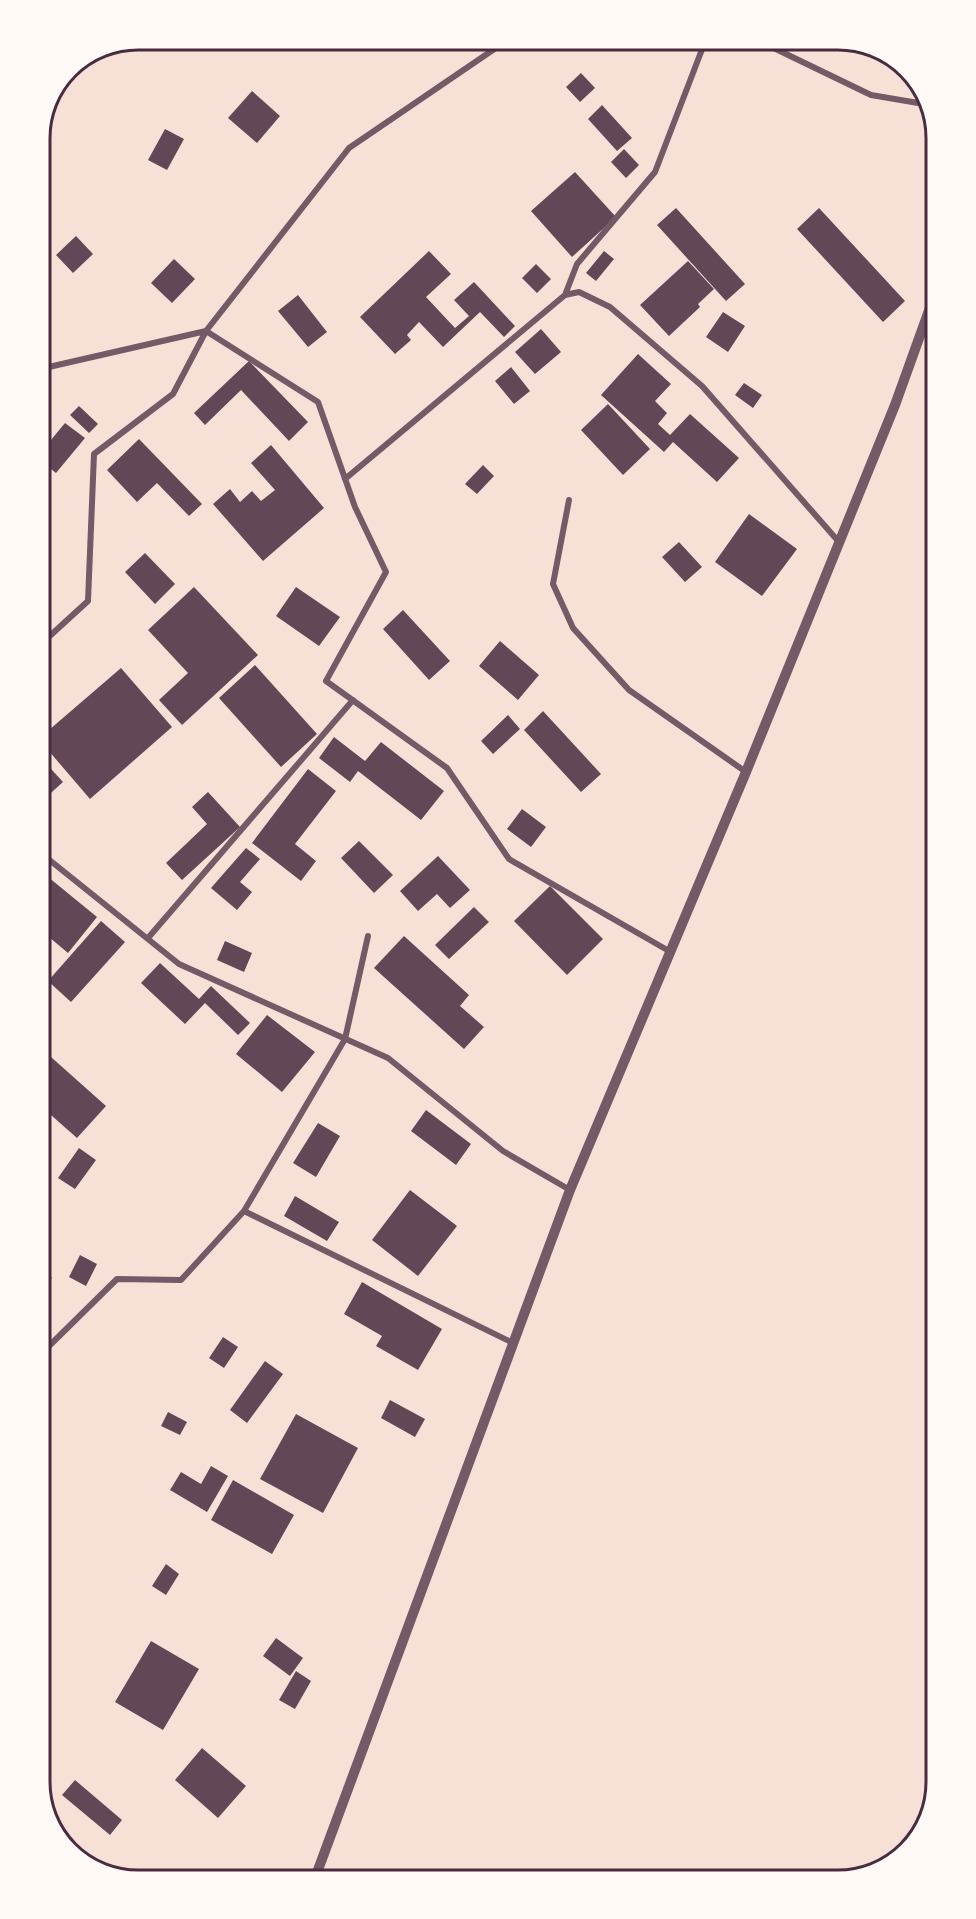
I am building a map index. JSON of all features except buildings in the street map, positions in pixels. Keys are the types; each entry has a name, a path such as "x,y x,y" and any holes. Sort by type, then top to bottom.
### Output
{"street":[{"path":"50,636 88,601 94,454 172,394 206,331 349,148 493,50"},
{"path":"565,295 577,264 655,172 702,50"},
{"path":"778,50 871,95 920,103"},
{"path":"345,479 565,295 579,292 610,307 702,386 839,542"},
{"path":"318,1869 570,1190 746,772 895,405 926,319"},
{"path":"50,367 206,331 318,402 354,507 386,572 326,681 447,768 508,859 669,951"},
{"path":"569,500 553,584 573,628 629,690 746,772"},
{"path":"148,938 353,700"},
{"path":"50,860 179,964 388,1058 502,1151 570,1190"},
{"path":"50,1345 117,1279 181,1280 244,1211 345,1039 368,936"},
{"path":"244,1211 513,1343"}]}
